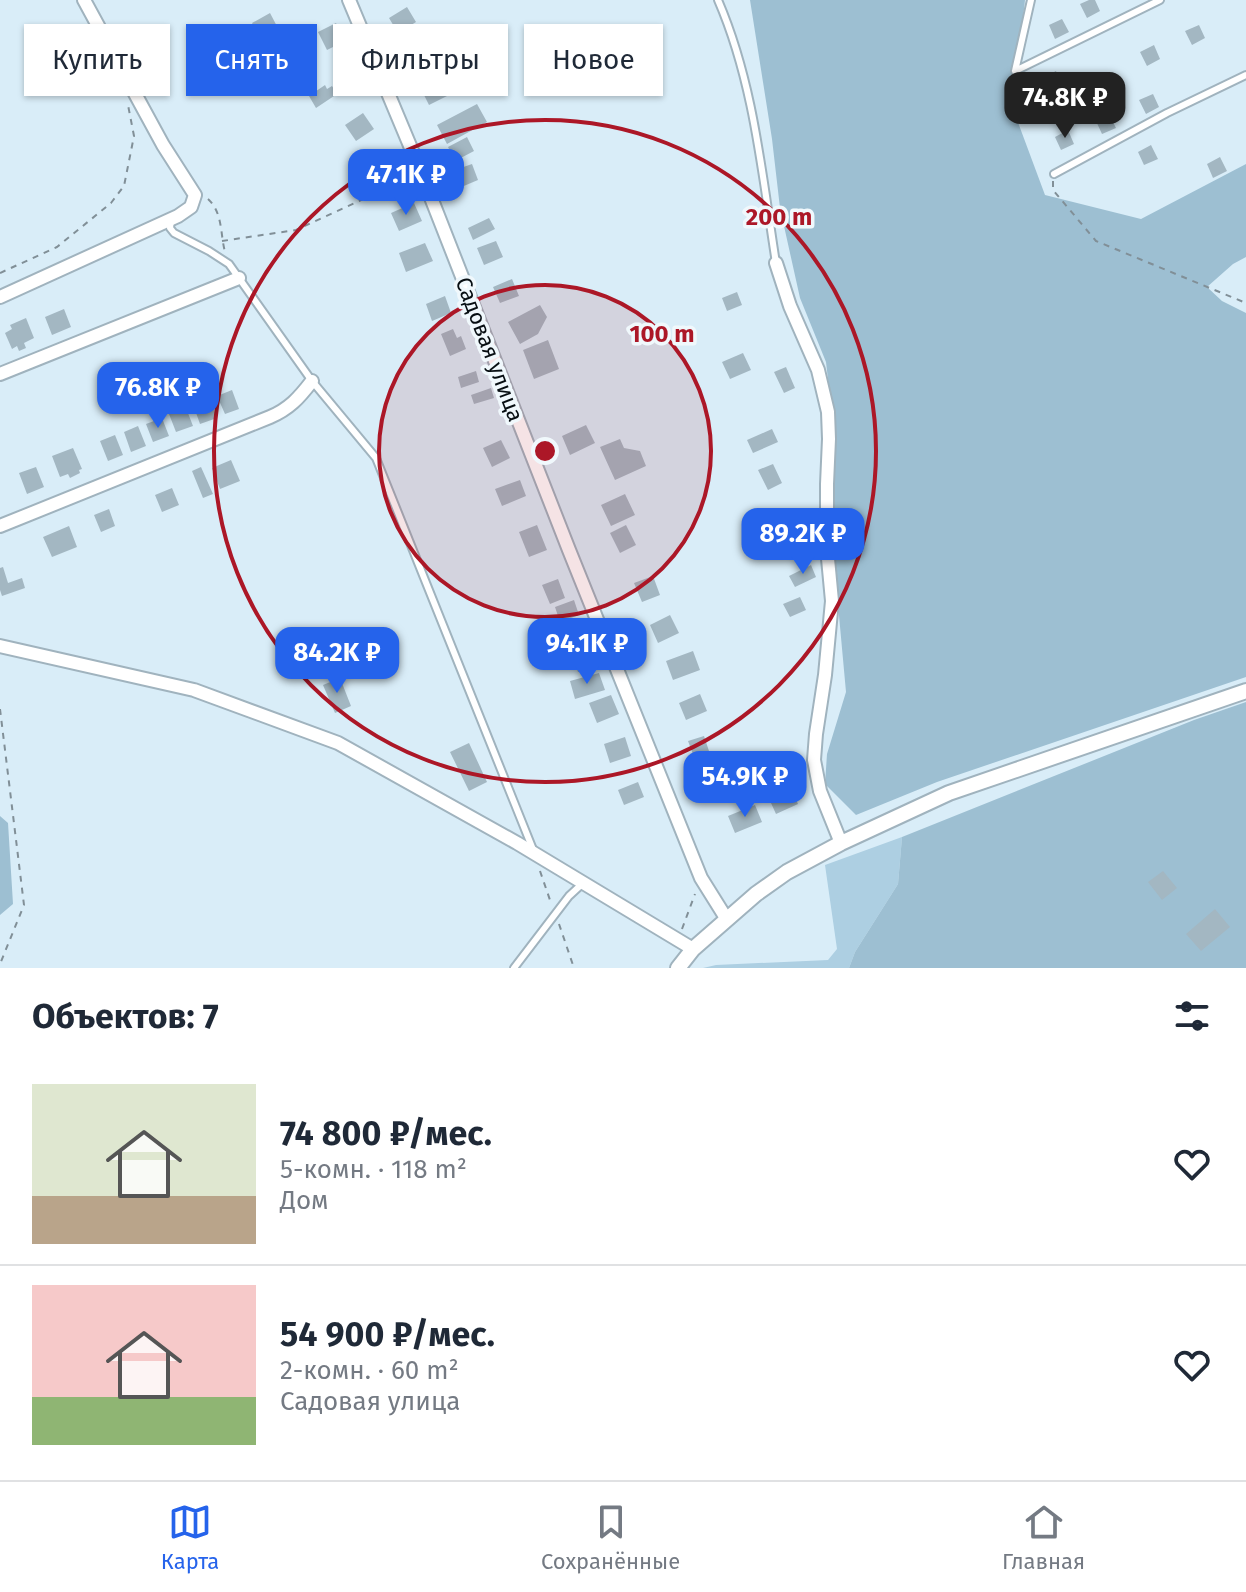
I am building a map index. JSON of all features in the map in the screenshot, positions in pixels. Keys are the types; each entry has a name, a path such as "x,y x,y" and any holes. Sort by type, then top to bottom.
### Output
{"street":[{"path":"0,297 171,219 191,207 195,195 163,145 84,0"},
{"name":"Садовая улица","path":"349,0 421,172 701,878 726,918"},
{"path":"776,263 790,306 818,370 828,412 827,548 832,601 814,760 820,791 841,843"},
{"path":"0,374 239,278"},
{"path":"0,526 278,414 298,400 312,381"},
{"path":"0,646 194,690 338,743 693,949"},
{"path":"678,968 693,949 756,894 787,872 841,843 949,793 1246,691"}],"lane":[{"path":"718,0 731,30 746,82 776,263"},
{"path":"1031,0 1015,71 1160,0"},
{"path":"1054,174 1167,113 1246,75"},
{"path":"171,219 170,228 174,233 229,264 312,381 376,458 535,855"},
{"path":"514,968 569,896 582,884"}],"path":[{"path":"0,273 57,247 111,203 124,186 134,136 128,106"},
{"path":"222,241 296,230 421,172"},
{"path":"1054,174 1053,190 1096,241 1246,303"},
{"path":"195,195 206,197 213,203 220,218 222,241 229,264"},
{"path":"0,709 24,905 0,964"},
{"path":"678,940 701,878"}],"shaded area":[{"path":"750,0 1025,0 1013,109 1045,195 1141,219 1246,164 1246,257 1207,287 1222,301 1246,313 1246,677 937,782 856,815 825,784 827,754 846,692 834,561 835,440 826,362 800,298 780,208"},
{"path":"1246,702 1246,968 849,968 855,952 898,884 902,837"},
{"path":"0,816 8,823 13,904 0,915"},
{"path":"902,837 898,884 855,952 849,968 703,968 828,960 837,949 825,865"}],"building":[{"path":"1095,0 1100,11 1087,18 1080,4"},
{"path":"407,7 416,22 393,24 389,18"},
{"path":"270,13 276,24 253,24"},
{"path":"1062,19 1069,32 1055,39 1049,25"},
{"path":"333,24 333,47 327,50 318,32"},
{"path":"1199,25 1205,38 1192,45 1185,31"},
{"path":"1154,45 1160,59 1147,66 1140,52"},
{"path":"1056,71 1062,85 1049,91 1042,78"},
{"path":"325,85 327,89 332,86 334,96 316,108 309,96 317,96 317,90"},
{"path":"1153,94 1159,107 1146,114 1139,100"},
{"path":"424,96 447,96 429,105"},
{"path":"477,104 487,122 447,144 437,125"},
{"path":"363,113 374,129 356,141 345,125"},
{"path":"1109,114 1116,128 1102,134 1096,121"},
{"path":"1068,130 1074,144 1061,150 1055,137"},
{"path":"467,137 474,151 455,161 448,147"},
{"path":"1151,145 1158,159 1144,165 1138,152"},
{"path":"390,156 400,176 379,186 369,165"},
{"path":"1220,157 1227,171 1213,178 1207,164"},
{"path":"472,164 478,180 459,188 452,171"},
{"path":"414,203 422,221 399,231 391,213"},
{"path":"489,218 495,229 473,240 468,228"},
{"path":"496,241 503,257 484,265 477,248"},
{"path":"425,243 433,261 406,272 399,253"},
{"path":"512,279 519,296 500,303 493,287"},
{"path":"737,292 742,305 727,311 722,298"},
{"path":"445,296 451,313 432,321 426,304"},
{"path":"540,305 547,317 538,334 520,344 508,322"},
{"path":"64,309 71,327 52,335 45,317"},
{"path":"26,318 34,338 24,343 26,348 19,351 17,346 12,349 5,333 12,329 10,325"},
{"path":"453,329 457,338 461,336 466,349 450,356 441,334"},
{"path":"548,340 559,369 534,379 523,350"},
{"path":"743,353 751,370 730,379 722,362"},
{"path":"786,367 795,388 784,393 774,372"},
{"path":"476,371 479,382 461,388 458,377"},
{"path":"491,388 494,398 474,404 471,395"},
{"path":"232,390 239,409 225,414 217,396"},
{"path":"210,401 217,418 200,424 194,407"},
{"path":"186,408 193,426 176,432 169,414"},
{"path":"162,418 169,436 153,442 146,424"},
{"path":"586,425 595,443 570,455 562,436"},
{"path":"138,426 146,446 131,452 124,432"},
{"path":"772,429 778,442 753,453 747,440"},
{"path":"115,435 123,455 108,461 100,441"},
{"path":"620,439 624,448 640,451 646,466 615,480 600,447"},
{"path":"501,440 510,458 492,467 483,448"},
{"path":"73,448 82,469 70,478 68,474 60,477 52,456"},
{"path":"231,460 240,481 220,489 212,468"},
{"path":"773,464 782,483 768,490 758,470"},
{"path":"36,467 44,487 27,494 19,473"},
{"path":"201,467 213,494 203,498 192,471"},
{"path":"520,480 526,496 502,506 495,489"},
{"path":"172,488 179,505 162,512 155,495"},
{"path":"625,494 635,515 611,526 601,505"},
{"path":"109,509 115,526 101,532 94,515"},
{"path":"796,519 805,536 787,547 776,530"},
{"path":"537,525 547,550 529,557 519,532"},
{"path":"626,525 636,545 620,553 610,533"},
{"path":"69,526 77,547 52,557 43,537"},
{"path":"811,565 816,577 795,587 789,576"},
{"path":"3,567 8,583 22,578 25,588 2,596 0,568"},
{"path":"653,576 660,595 642,602 634,583"},
{"path":"558,579 565,598 550,604 542,585"},
{"path":"800,597 806,610 790,617 783,604"},
{"path":"574,600 579,615 560,622 555,607"},
{"path":"670,615 679,633 658,643 650,625"},
{"path":"582,634 586,647 568,653 564,640"},
{"path":"693,651 700,670 673,680 666,661"},
{"path":"588,655 592,668 578,672 574,659"},
{"path":"599,673 605,690 575,699 570,681"},
{"path":"340,678 351,706 335,713 323,685"},
{"path":"700,694 707,711 686,720 679,703"},
{"path":"611,695 619,714 597,723 589,703"},
{"path":"704,736 709,751 694,757 688,741"},
{"path":"625,737 631,756 610,763 604,744"},
{"path":"469,743 487,782 469,791 450,752"},
{"path":"773,759 777,770 762,775 759,764"},
{"path":"707,761 711,771 693,776 690,767"},
{"path":"638,782 644,797 624,805 618,790"},
{"path":"788,782 798,804 776,814 766,792"},
{"path":"755,805 762,822 735,833 728,816"},
{"path":"1163,871 1177,888 1162,900 1148,882"},
{"path":"1215,909 1230,927 1201,951 1186,934"}]}
